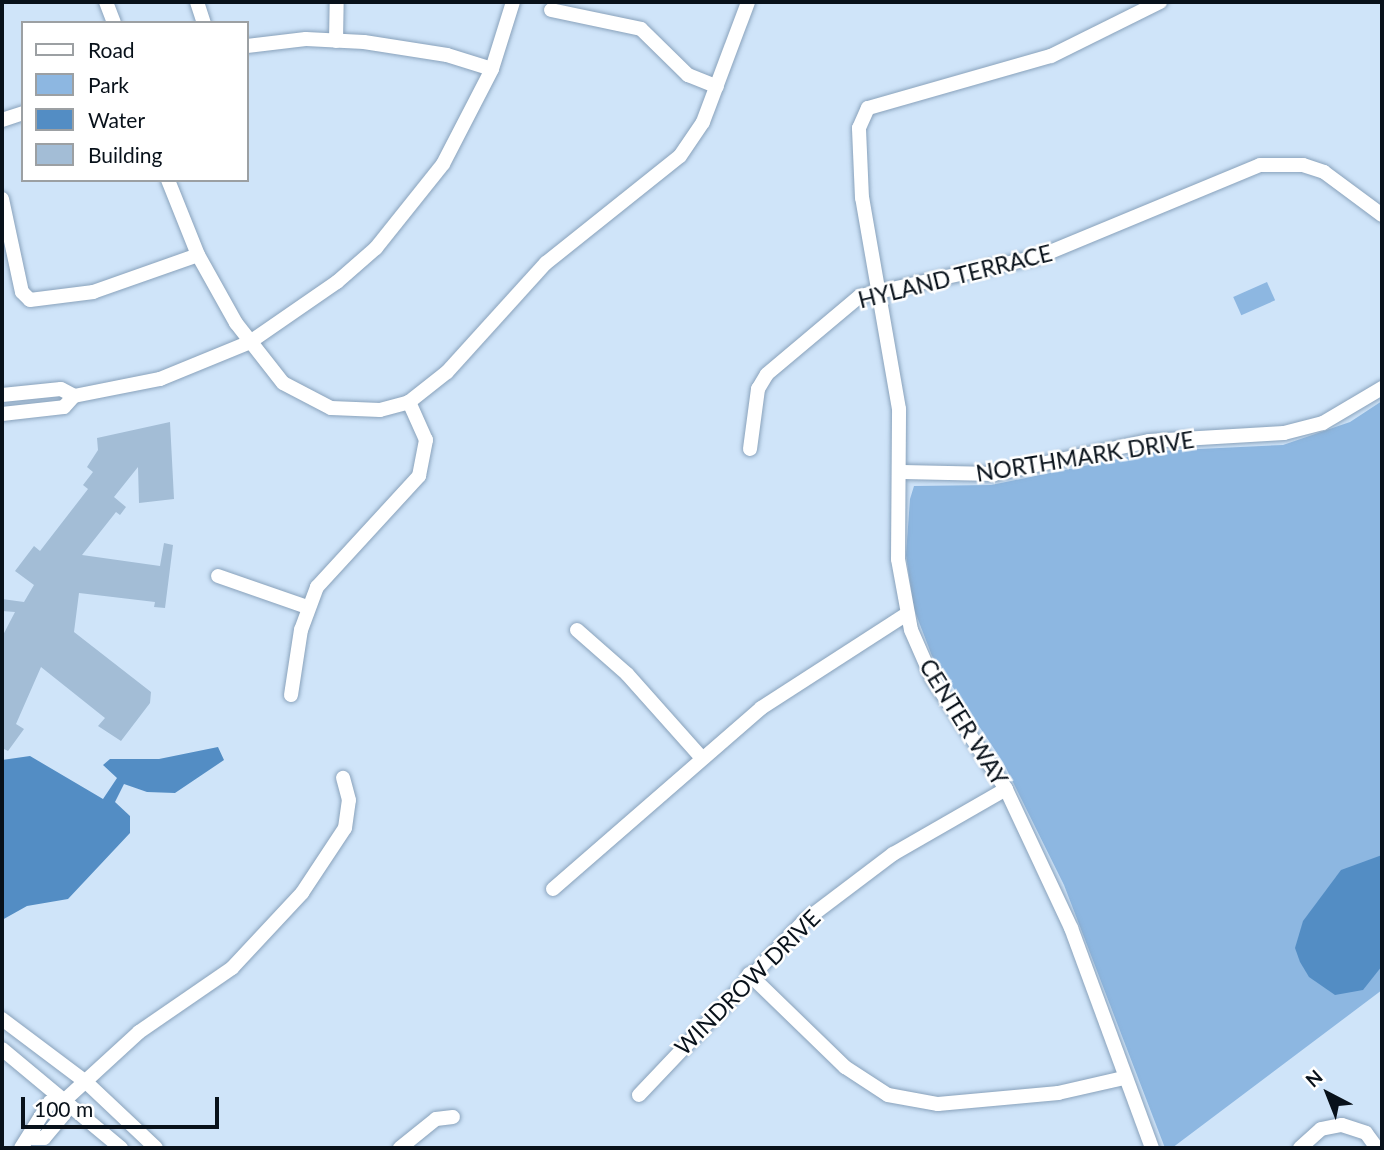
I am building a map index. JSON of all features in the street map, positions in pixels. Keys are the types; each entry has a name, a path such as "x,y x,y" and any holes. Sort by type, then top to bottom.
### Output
{"street":[{"path":"106,2 113,21"},
{"path":"197,2 203,21"},
{"path":"336,41 337,2"},
{"path":"2,414 64,407 74,396 160,379 250,341 338,282 402,218 443,164 492,69 513,2"},
{"path":"168,182 198,255 250,341 283,383 314,402 349,411 409,402 447,372 546,263 680,156 717,88 748,2"},
{"name":"CENTER WAY","path":"1152,1148 1071,928 1006,789 932,678 907,614 898,559 902,472 900,409 859,158 860,120 869,108 1051,56 1160,2"},
{"path":"551,10 641,29 688,75 717,88"},
{"path":"248,46 336,41 447,55 492,69"},
{"path":"2,120 21,114"},
{"name":"HYLAND TERRACE","path":"751,449 758,389 767,374 851,300 879,291 1051,253 1260,165 1291,164 1324,172 1382,215"},
{"path":"2,199 22,292 30,300 93,292 198,255"},
{"name":"NORTHMARK DRIVE","path":"902,472 994,474 1149,441 1284,433 1323,423 1382,388"},
{"path":"2,395 61,389 74,396"},
{"path":"291,695 307,607 331,569 419,476 426,440 409,402"},
{"path":"218,576 307,607"},
{"path":"553,890 701,757 771,701 907,614"},
{"path":"578,630 627,674 701,757"},
{"path":"27,1143 32,1124 50,1102 66,1099 139,1032 232,968 302,893 345,828 349,800 343,778"},
{"name":"WINDROW DRIVE","path":"639,1096 749,974 853,882 1006,789"},
{"path":"749,974 845,1067 888,1095 938,1104 1058,1093 1124,1078"},
{"path":"2,1018 86,1082 156,1148"},
{"path":"2,1049 66,1099 121,1148"},
{"path":"400,1148 436,1119 453,1118"},
{"path":"1300,1148 1321,1129 1342,1125 1366,1133 1377,1148"}],"green space":[{"path":"1267,282 1275,300 1241,315 1233,297"},
{"path":"1382,401 1382,990 1172,1148 1165,1148 1064,885 1003,762 932,656 914,609 906,555 910,499 914,486 991,485 1157,451 1283,445 1350,422"}],"water":[{"path":"218,747 224,760 175,793 147,792 124,784 115,802 130,816 130,833 68,899 27,906 2,920 2,760 30,756 103,799 117,778 103,765 110,759 159,759"},
{"path":"1382,855 1382,966 1363,990 1335,995 1309,977 1300,962 1295,948 1303,921 1341,870"}],"building":[{"path":"170,422 174,499 139,503 138,467 114,497 126,507 120,515 116,512 82,555 160,566 164,543 173,545 165,608 154,607 155,602 79,593 74,632 151,692 150,703 121,741 98,726 105,718 41,667 16,724 24,729 8,751 2,748 2,637 15,612 2,611 2,599 24,602 34,585 15,571 34,546 40,551 88,489 83,485 93,472 87,467 98,450 97,438"}]}
